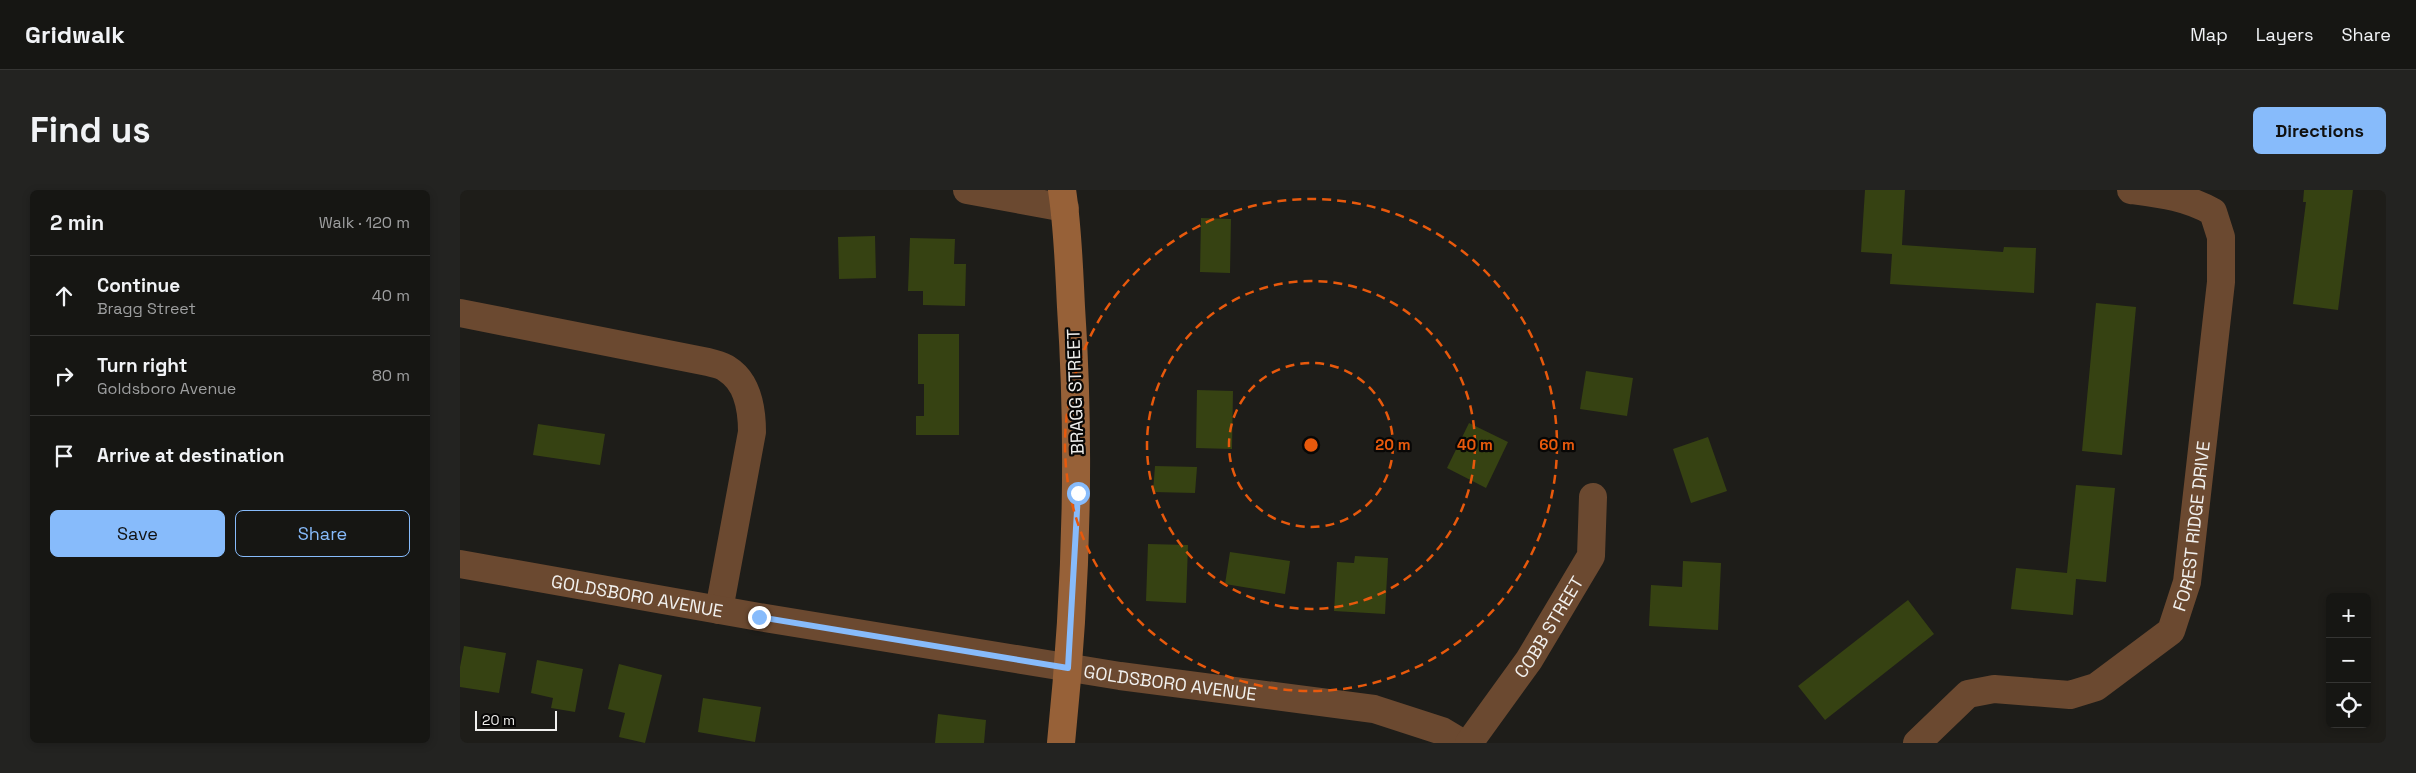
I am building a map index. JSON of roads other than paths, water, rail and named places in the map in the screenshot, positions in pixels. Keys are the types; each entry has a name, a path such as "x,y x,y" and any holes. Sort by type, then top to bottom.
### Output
{"street":[{"path":"967,190 1064,199"},
{"name":"FOREST RIDGE DRIVE","path":"1918,743 1968,694 1994,689 2070,695 2096,687 2171,631 2179,612 2187,582 2221,282 2221,237 2213,212 2196,202 2166,194 2132,190"},
{"name":"BRAGG STREET","path":"1061,743 1068,668 1078,493 1076,382 1064,199"},
{"path":"460,313 708,362 727,369 739,381 744,388 752,410 752,432 719,610"},
{"name":"COBB STREET","path":"1469,743 1529,660 1591,556 1593,497"},
{"name":"GOLDSBORO AVENUE","path":"460,564 719,610 1068,668 1374,709 1442,731 1462,743"}]}
